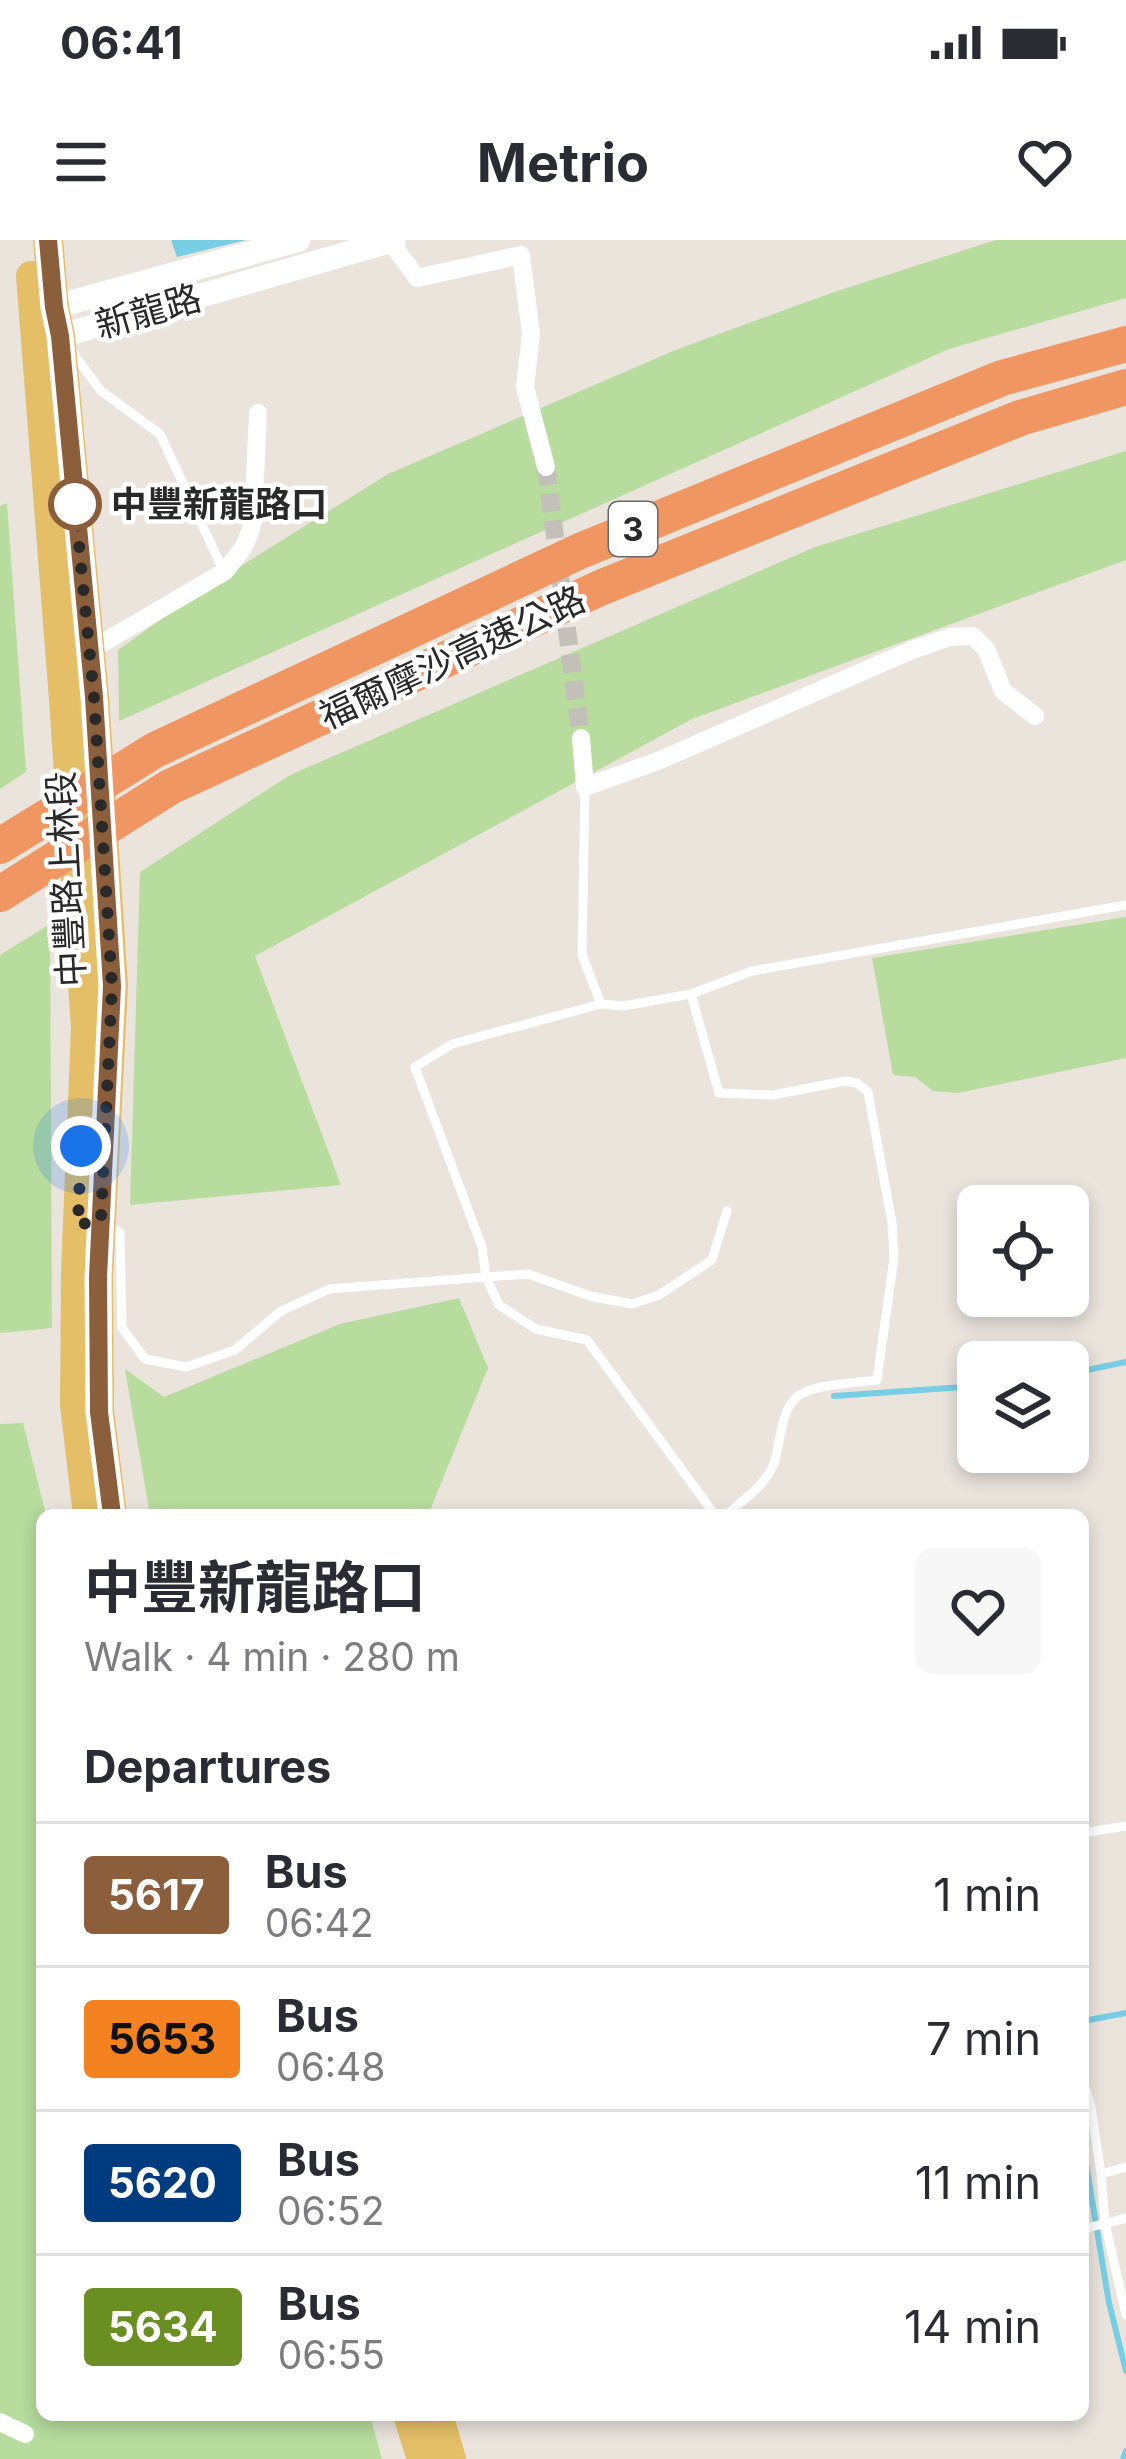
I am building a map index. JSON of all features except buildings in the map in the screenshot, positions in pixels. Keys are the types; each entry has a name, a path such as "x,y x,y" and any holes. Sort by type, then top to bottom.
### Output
{"highway":[{"name":"福爾摩沙高速公路","path":"0,846 155,750 580,551 1002,378 1126,344"},
{"name":"福爾摩沙高速公路","path":"2,892 170,787 600,589 1020,418 1126,387"}],"main road":[{"name":"中豐路上林段","path":"28,240 50,325 89,651 112,986 75,1405 87,1509"},
{"name":"中豐路上林段","path":"48,240 86,1028 90,1222 98,1277 99,1412 111,1509"},
{"path":"410,2421 422,2459"},
{"path":"440,2421 451,2459"}],"street":[{"name":"新龍路","path":"50,325 298,240"},
{"name":"新龍路","path":"50,325 392,241"},
{"path":"392,241 417,278 521,256 531,334 525,386 546,467"},
{"path":"89,651 224,572 241,554 254,520 259,413"},
{"path":"581,738 585,787 658,761 950,637 974,636 986,649 1003,692 1035,716"},
{"path":"0,2422 25,2434"}],"lane":[{"path":"50,325 101,391 160,434 224,572"},
{"path":"585,787 581,955 601,1004"},
{"path":"711,1509 587,1340 536,1329 499,1305 415,1067 452,1044 601,1004 623,1006 691,994 752,971 1126,905"},
{"path":"691,994 719,1093 773,1095 845,1081 868,1092 892,1223 894,1258 877,1380 813,1390 792,1400 774,1465 765,1480 733,1509"},
{"path":"90,1222 120,1233 122,1328 146,1359 186,1367 235,1350 281,1311 329,1289 528,1274 590,1296 632,1304 659,1295 712,1260 727,1211"},
{"path":"1089,1832 1126,1826"},
{"path":"1089,2103 1105,2223 1126,2315"},
{"path":"1101,2174 1126,2167"},
{"path":"1089,2227 1126,2218"}],"green space":[{"path":"996,240 1126,240 1126,298 949,349 119,721 118,650 201,591 388,474 678,349"},
{"path":"1126,451 1126,560 692,719 255,956 341,1185 130,1205 140,872 290,775 815,547"},
{"path":"7,503 26,772 0,789 0,506"},
{"path":"1126,917 1126,1058 958,1093 933,1091 915,1077 893,1075 872,958"},
{"path":"50,924 52,1328 0,1333 0,955"},
{"path":"459,1298 488,1368 430,1509 149,1509 125,1369 164,1397 340,1324"},
{"path":"23,1423 44,1509 36,1509 36,2421 372,2421 382,2459 0,2459 0,1424"}],"water":[{"path":"171,240 246,240 177,257"}],"waterway":[{"path":"1089,1370 1126,1362"},
{"path":"834,1396 957,1387"},
{"path":"1089,2020 1126,2013"},
{"path":"1089,2181 1109,2303 1126,2371"},
{"path":"1123,2459 1126,2451"}],"tunnel":[{"path":"546,467 581,738"}],"bus line":[{"name":"5617","path":"48,240 94,697 112,986 98,1277 99,1412 111,1509"}],"place":[{"name":"中豐新龍路口","path":"75,504"}],"route":[{"path":"75,504 94,697 112,986 101,1220 78,1225 81,1146"}]}
